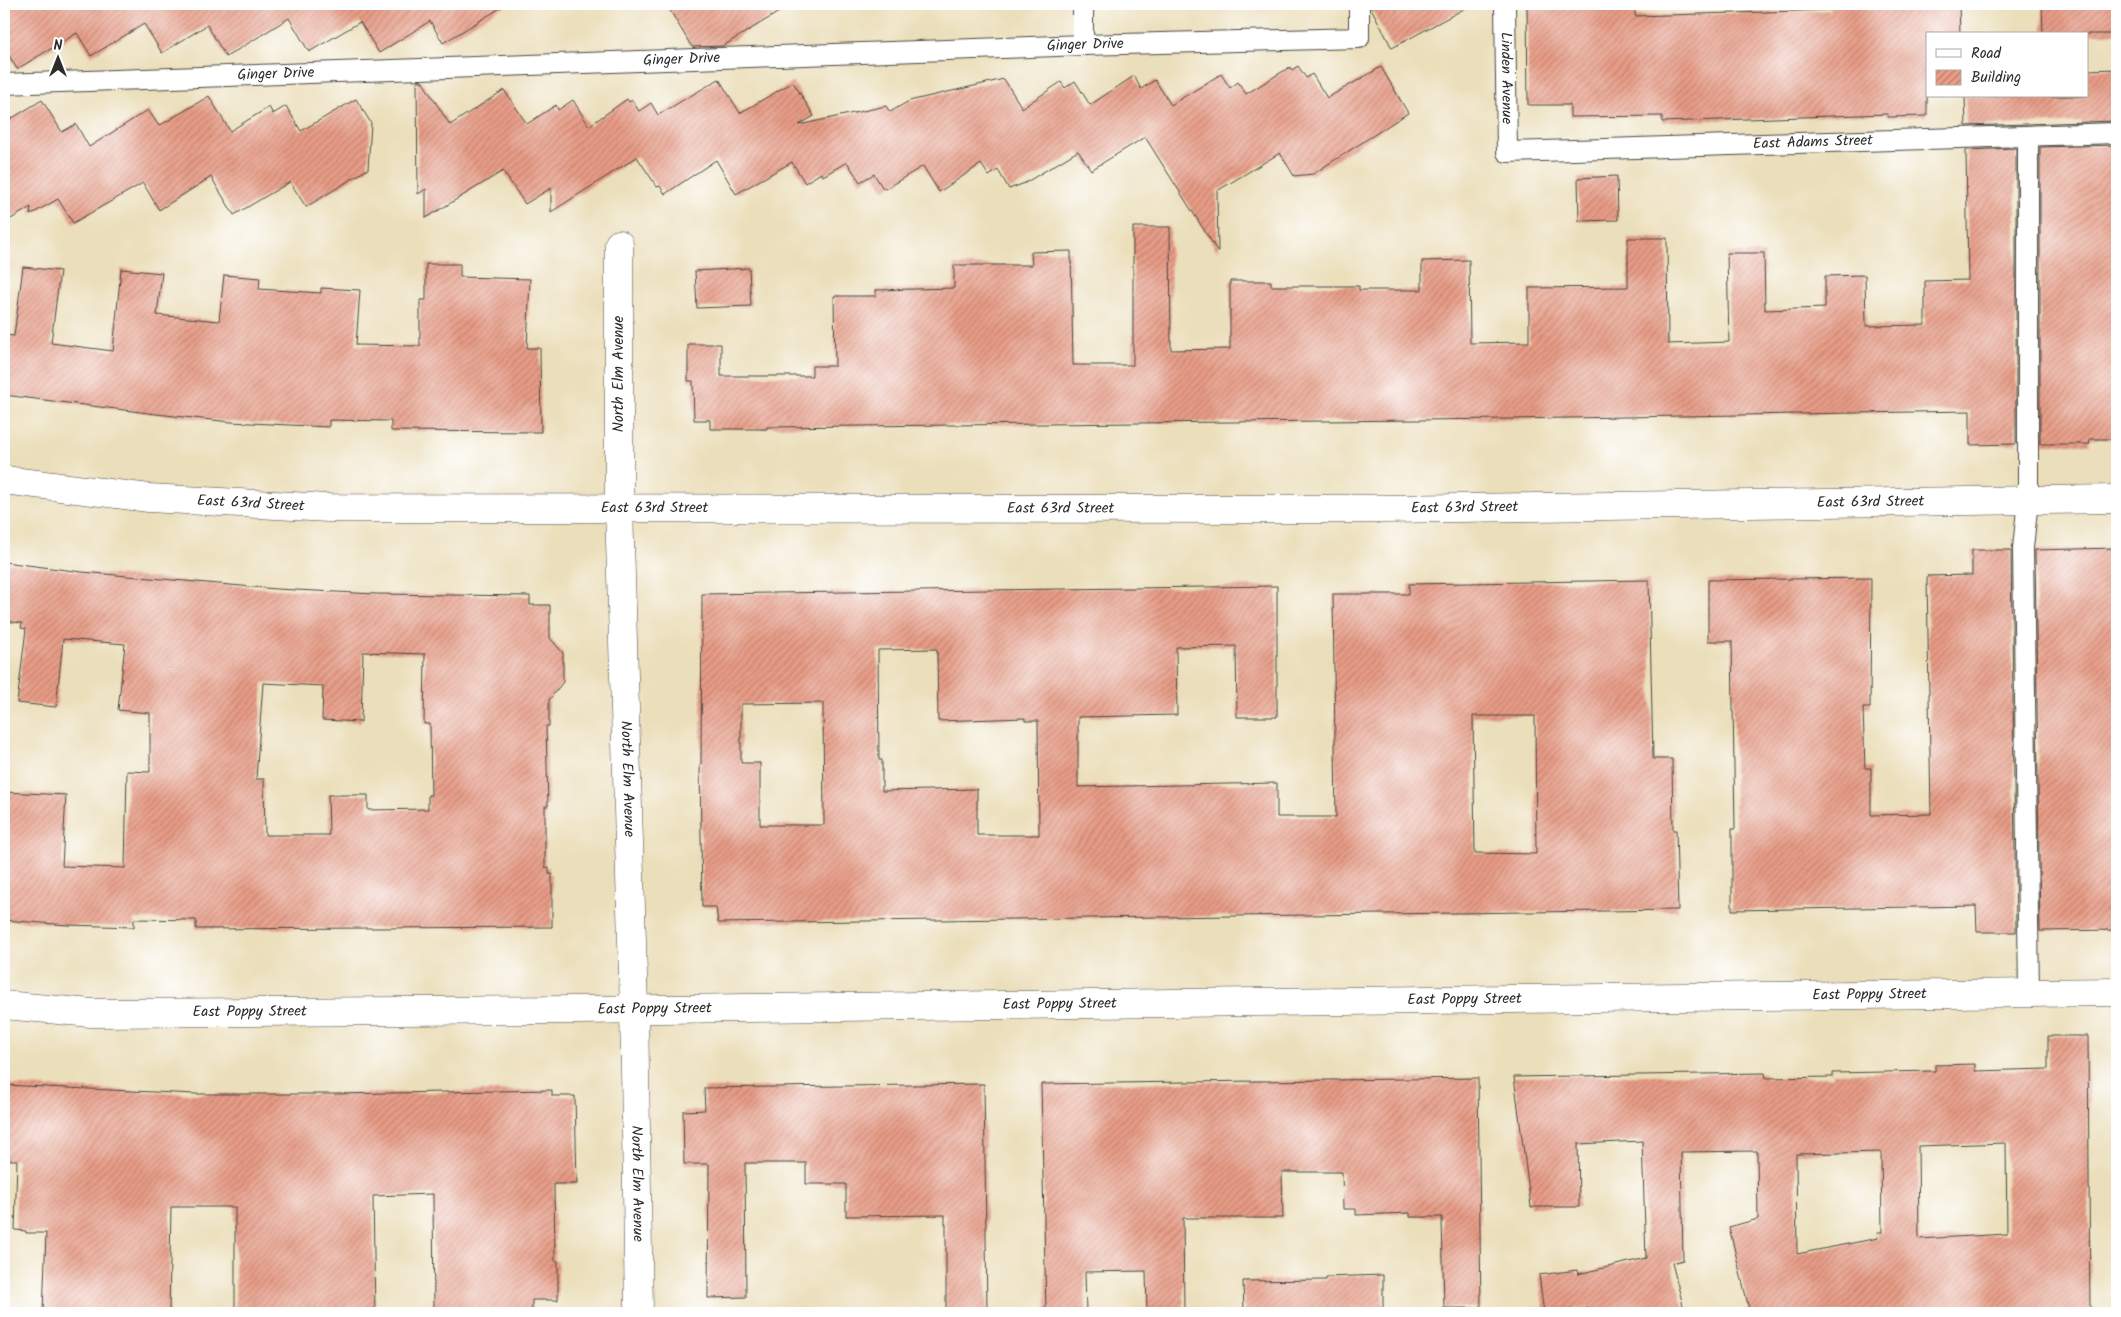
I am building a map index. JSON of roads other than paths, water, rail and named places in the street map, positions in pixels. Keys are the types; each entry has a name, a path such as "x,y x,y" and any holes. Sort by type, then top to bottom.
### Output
{"street":[{"name":"North Elm Avenue","path":"618,244 619,508 634,1009 638,1313"},
{"name":"East 63rd Street","path":"4,480 149,498 328,508 1384,509 2117,498"},
{"name":"East Poppy Street","path":"4,1005 91,1013 634,1009 2117,992"}],"lane":[{"path":"1083,4 1083,45"},
{"name":"Ginger Drive","path":"4,84 1083,45 1359,38 1359,4"},
{"name":"Linden Avenue","path":"1505,4 1507,152"},
{"name":"East Adams Street","path":"1507,152 2117,133"},
{"path":"2028,136 2028,500 2023,548 2029,993"}]}
